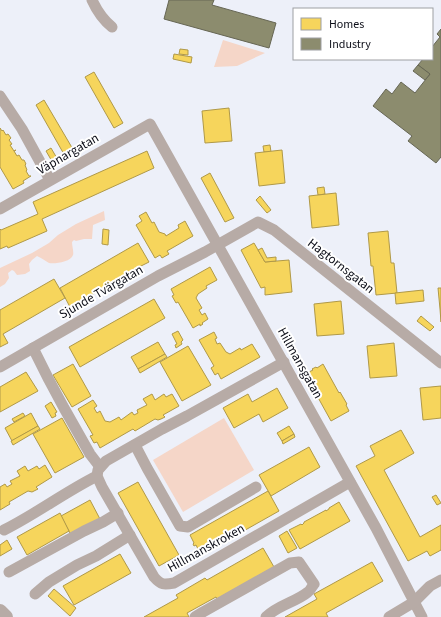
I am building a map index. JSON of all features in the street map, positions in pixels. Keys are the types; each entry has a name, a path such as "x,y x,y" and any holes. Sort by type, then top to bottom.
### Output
{"street":[{"path":"92,0 99,15 112,26"},
{"path":"0,96 22,129 50,180"},
{"name":"Väpnargatan","path":"0,209 150,124"},
{"name":"Hillmansgatan","path":"150,124 376,528 422,617"},
{"name":"Hagtornsgatan","path":"218,244 258,222 274,230 441,363"},
{"name":"Sjunde Tvärgatan","path":"0,367 158,276 218,244"},
{"name":"Hillmanskroken","path":"33,348 99,471 102,487 151,572 162,584 174,583 350,482"},
{"path":"4,530 24,520 79,486 99,471 106,461 284,362"},
{"path":"135,445 180,526 188,527 256,487"},
{"path":"9,572 118,513"},
{"path":"35,594 50,582 77,565 130,535"},
{"path":"195,617 290,563 298,562 314,584 309,591 290,603 271,612 266,617"},
{"path":"390,617 414,602 430,586 441,580"},
{"path":"0,611 6,617"}],"shaded area":[{"path":"223,40 265,53 237,66 214,67"},
{"path":"104,211 105,220 93,225 92,239 74,240 72,242 72,257 59,263 49,263 37,256 29,264 30,271 25,274 17,275 12,270 8,273 9,278 5,284 0,287 0,268 32,253 76,224"},
{"path":"224,418 254,470 183,512 153,460"}],"building: Homes":[{"path":"180,49 188,50 188,55 179,54"},
{"path":"174,54 192,57 191,63 173,59"},
{"path":"94,72 123,123 114,128 85,77"},
{"path":"44,100 74,151 65,156 36,105"},
{"path":"229,108 232,141 205,143 202,111"},
{"path":"0,128 11,138 9,140 12,144 10,145 17,156 19,155 22,160 24,160 26,164 26,171 29,176 31,176 23,181 24,183 13,189 0,167"},
{"path":"270,145 271,152 264,152 263,146"},
{"path":"51,148 58,160 53,163 46,151"},
{"path":"282,150 285,183 259,186 255,153"},
{"path":"147,151 154,168 42,219 47,231 8,248 7,246 0,249 0,229 1,230 38,214 33,202"},
{"path":"210,173 234,218 225,222 201,178"},
{"path":"324,187 325,194 318,195 317,188"},
{"path":"336,193 339,225 312,228 309,196"},
{"path":"260,196 271,210 267,213 256,200"},
{"path":"146,212 152,223 154,222 159,232 165,234 166,236 179,228 178,225 185,221 193,236 167,251 169,254 162,258 160,255 155,258 136,225 142,221 139,216"},
{"path":"103,229 109,230 108,245 102,244"},
{"path":"388,231 391,263 394,263 397,293 376,295 373,266 371,266 368,233"},
{"path":"138,243 149,262 139,267 140,269 128,277 127,275 119,279 120,281 108,288 107,286 70,307 60,288"},
{"path":"254,243 265,262 289,260 292,292 265,295 265,287 261,288 241,250"},
{"path":"262,248 267,258 276,257 276,261 265,262 258,250"},
{"path":"210,267 217,280 206,286 207,288 198,294 196,298 202,308 199,310 202,315 205,313 208,319 200,326 200,324 193,328 178,302 176,303 172,296 174,295 171,289"},
{"path":"54,279 65,298 3,334 8,343 0,347 0,310"},
{"path":"438,288 441,288 441,322 440,309"},
{"path":"423,290 424,301 396,304 395,293"},
{"path":"154,299 165,318 80,367 69,347"},
{"path":"341,301 344,334 317,336 314,304"},
{"path":"421,316 434,327 430,331 417,321"},
{"path":"178,331 183,340 181,342 182,344 176,348 175,345 177,344 172,334"},
{"path":"214,332 217,338 215,339 217,344 220,343 226,352 230,354 240,348 241,350 252,344 260,357 221,379 218,373 215,375 211,368 214,366 199,340"},
{"path":"158,342 165,354 138,369 131,357"},
{"path":"394,343 397,376 370,378 367,346"},
{"path":"188,346 211,385 182,401 160,362"},
{"path":"165,354 167,357 140,373 138,369"},
{"path":"73,364 91,396 72,407 53,375"},
{"path":"323,364 339,393 340,392 347,404 346,405 349,411 331,421 305,374"},
{"path":"26,372 38,391 0,412 0,387"},
{"path":"441,386 441,418 423,420 420,388"},
{"path":"277,388 288,408 263,422 259,414 234,428 223,408 248,394 252,402"},
{"path":"152,394 155,400 164,394 166,397 172,394 179,406 163,415 165,417 158,420 155,419 135,431 133,429 100,448 97,442 94,443 90,436 93,435 78,409 93,400 97,406 94,408 97,413 100,411 105,421 110,422 119,417 121,420 132,412 134,415 138,413 137,410 147,405 143,399"},
{"path":"51,402 57,412 55,413 56,416 52,418 45,406"},
{"path":"23,413 25,416 14,422 12,419"},
{"path":"31,413 38,426 12,441 5,428"},
{"path":"62,418 84,457 55,473 33,434"},
{"path":"38,426 40,429 13,445 11,441"},
{"path":"289,426 294,434 282,441 277,433"},
{"path":"401,430 414,453 384,470 420,537 441,525 441,550 430,556 427,551 408,561 356,466 375,456 370,446"},
{"path":"294,434 295,437 283,444 282,441"},
{"path":"309,447 320,467 271,496 259,475"},
{"path":"45,465 52,477 36,487 38,489 32,492 28,491 9,502 10,504 0,510 0,487 5,484 7,487 12,484 10,481 20,476 17,471 25,466 28,471 37,466 39,469"},
{"path":"138,482 179,555 159,566 118,493"},
{"path":"268,491 279,511 201,555 196,545 194,546 190,535"},
{"path":"436,495 441,503 437,505 432,497"},
{"path":"90,500 100,519 71,535 61,516"},
{"path":"339,502 350,521 300,549 289,530 301,524 302,525 304,522 326,511"},
{"path":"60,513 69,531 27,555 17,537"},
{"path":"287,531 297,548 288,553 279,536"},
{"path":"7,540 12,549 0,556 0,545"},
{"path":"263,548 274,567 217,599 216,597 187,613 189,617 144,617 178,598 176,595 205,578 207,580"},
{"path":"120,554 131,573 74,605 63,586"},
{"path":"372,562 383,581 326,613 328,617 285,617 317,599 314,594"},
{"path":"54,589 76,608 70,616 48,596"}],"building: Industry":[{"path":"169,0 214,0 212,5 276,23 269,48 164,19"},
{"path":"441,29 441,157 436,163 408,141 412,136 373,106 386,89 392,94 401,82 415,93 430,74 418,65 422,60 433,60 433,46 440,37 437,34"},
{"path":"418,65 430,74 425,80 413,71"}]}
